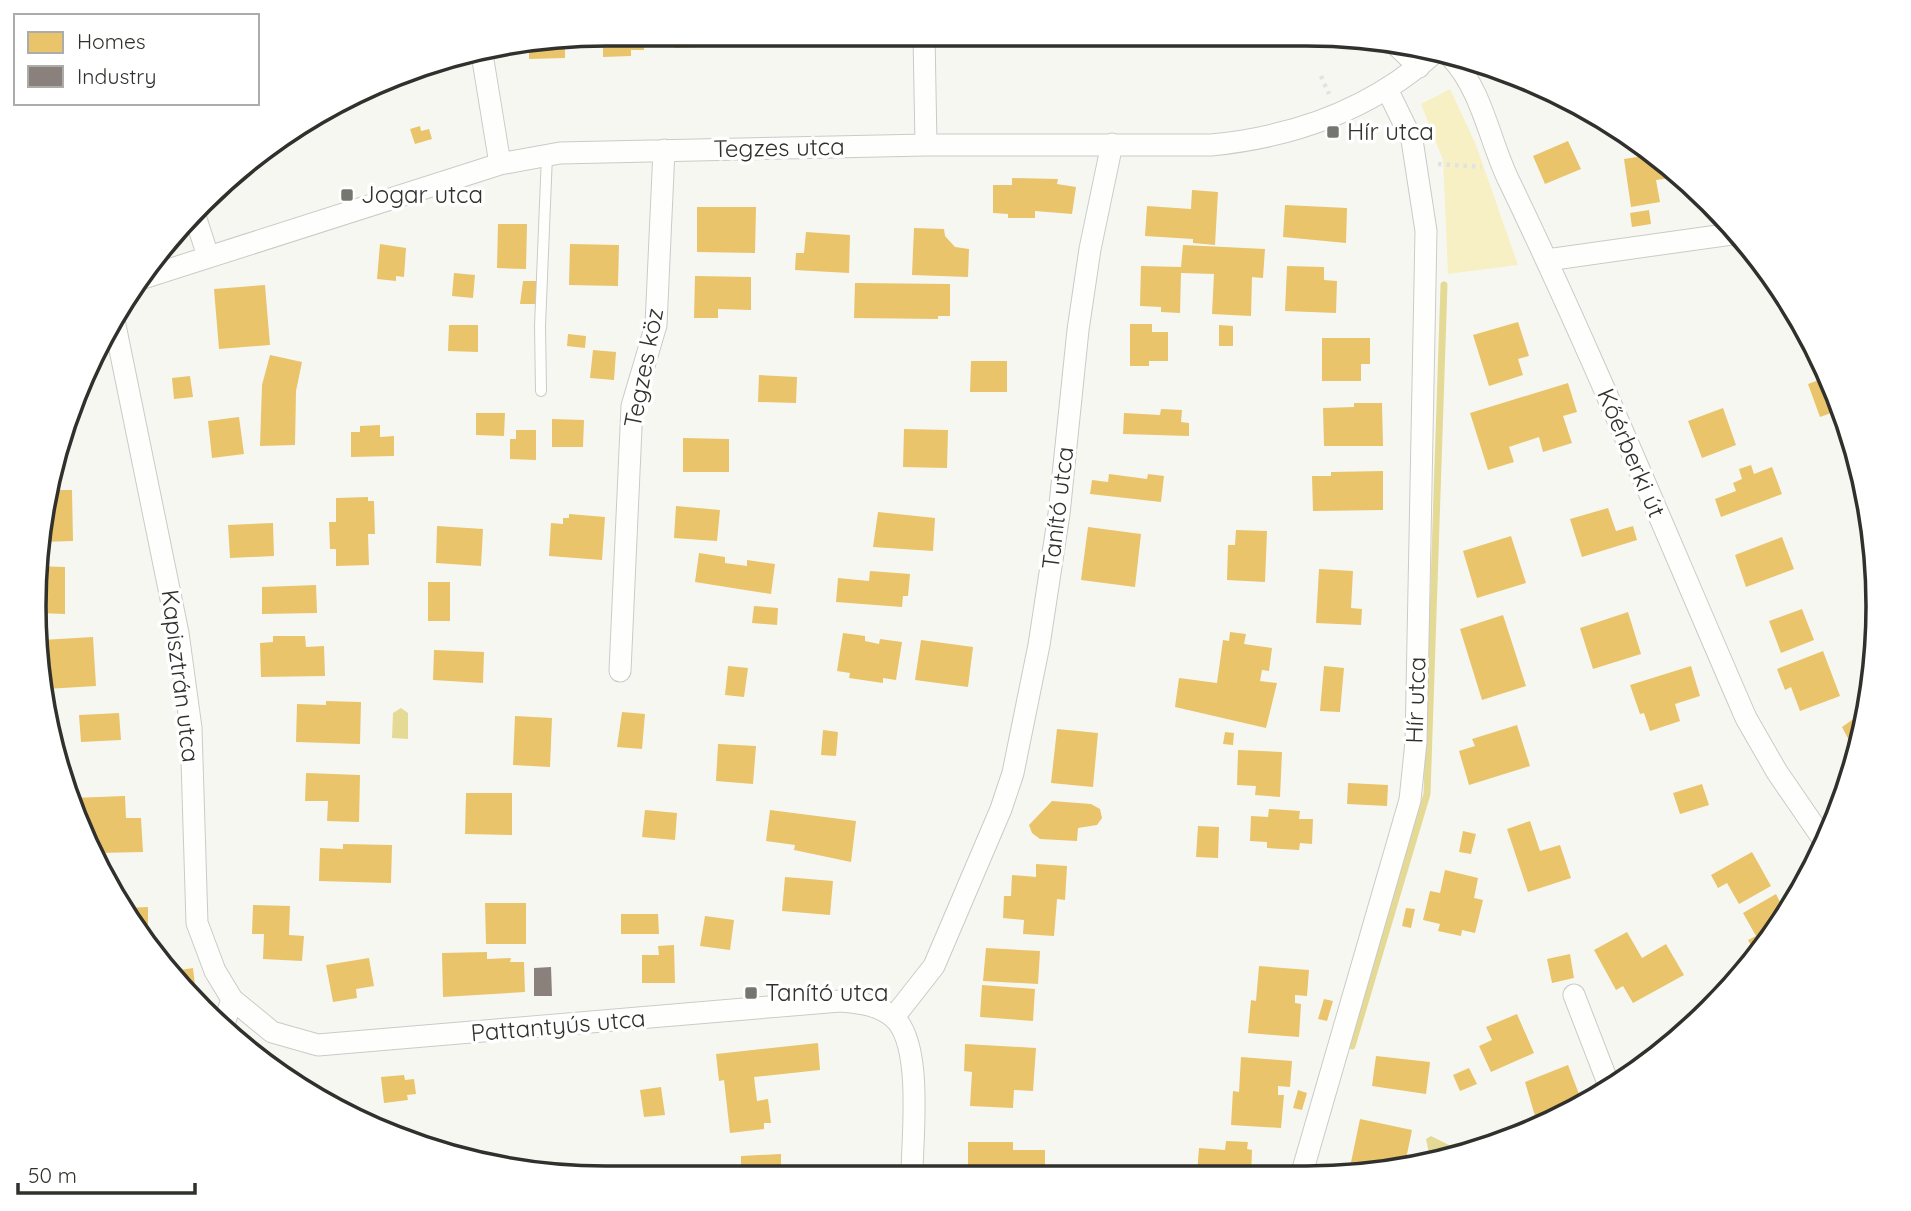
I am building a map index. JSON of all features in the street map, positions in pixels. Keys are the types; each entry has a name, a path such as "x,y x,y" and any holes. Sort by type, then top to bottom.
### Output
{"street":[{"path":"923,46 926,145"},
{"path":"483,59 500,164"},
{"name":"Tegzes utca","path":"154,274 500,164 547,155 926,145 1211,145 1257,140 1317,122 1387,89 1426,60"},
{"name":"Kőérberki út","path":"1458,67 1470,84 1492,134 1503,169 1547,260 1746,718 1777,772 1818,831"},
{"name":"Hír utca","path":"1304,1166 1410,800 1416,742 1426,231 1412,140 1387,89"},
{"name":"Tanító utca","path":"894,1017 934,966 1002,809 1013,773 1039,645 1090,249 1112,144"},
{"name":"Tegzes köz","path":"620,671 632,406 656,324 664,150"},
{"path":"197,223 208,256"},
{"path":"1547,260 1726,235"},
{"name":"Kapisztrán utca","path":"117,333 178,633 191,728 197,923 215,971 232,999"},
{"path":"1574,995 1606,1078"},
{"path":"226,1017 232,999"},
{"name":"Pattantyús utca","path":"232,999 272,1032 318,1045 840,1001 874,1005 894,1017"},
{"path":"894,1017 907,1038 912,1065 912,1166"}],"lane":[{"path":"541,391 540,326 547,155"}],"path":[{"path":"1321,76 1332,101"},
{"path":"1417,171 1438,163 1503,169"}],"shaded area":[{"path":"1450,89 1476,145 1518,265 1448,274 1443,160 1421,104"},
{"path":"401,708 408,713 408,739 392,738 393,713"},
{"path":"1431,1136 1451,1146 1429,1151 1426,1139"}],"building: Homes":[{"path":"603,46 644,46 644,50 631,50 631,56 603,57"},
{"path":"675,46 700,46 700,47"},
{"path":"565,47 565,58 529,59 529,52 520,52"},
{"path":"420,126 421,131 429,129 432,139 415,144 410,129"},
{"path":"1568,141 1581,169 1545,184 1533,156"},
{"path":"1640,157 1668,178 1656,180 1660,202 1631,207 1624,159"},
{"path":"1012,178 1058,179 1057,184 1076,187 1072,214 1035,211 1035,218 1008,218 1008,214 993,213 993,185 1012,185"},
{"path":"1192,190 1218,192 1215,245 1193,243 1193,239 1145,236 1147,206 1191,209"},
{"path":"1285,205 1347,208 1346,243 1283,237"},
{"path":"697,207 756,207 755,253 697,252"},
{"path":"1649,210 1651,224 1632,227 1630,213"},
{"path":"498,224 527,224 526,269 497,268"},
{"path":"914,228 944,229 945,236 955,247 969,249 968,277 912,275"},
{"path":"806,232 850,235 849,273 795,270 796,253 804,253"},
{"path":"380,244 406,248 404,277 396,276 396,281 377,279"},
{"path":"570,244 619,245 618,286 569,285"},
{"path":"1183,245 1265,249 1263,278 1252,277 1251,316 1212,314 1214,274 1181,273 1180,313 1161,312 1161,307 1140,306 1141,266 1181,267"},
{"path":"1287,266 1324,267 1324,280 1337,281 1336,313 1285,311"},
{"path":"454,273 475,275 473,298 452,296"},
{"path":"695,276 751,277 751,310 718,309 718,318 694,318"},
{"path":"523,281 537,281 537,304 520,304"},
{"path":"855,283 950,284 950,316 938,316 938,319 854,318"},
{"path":"265,285 270,345 219,349 214,289"},
{"path":"1518,322 1529,356 1518,359 1523,375 1489,386 1473,335"},
{"path":"1130,324 1152,324 1152,332 1168,332 1168,361 1149,361 1149,366 1130,366"},
{"path":"449,325 478,325 478,352 448,351"},
{"path":"1219,325 1233,326 1233,346 1219,346"},
{"path":"568,334 586,336 585,348 567,346"},
{"path":"1322,338 1370,338 1370,364 1361,364 1361,381 1322,381"},
{"path":"593,350 616,352 614,380 590,378"},
{"path":"270,355 302,362 296,391 295,445 260,446 262,385"},
{"path":"971,361 1007,361 1007,392 970,392"},
{"path":"759,375 797,377 796,403 758,402"},
{"path":"190,376 193,397 174,399 172,378"},
{"path":"1818,380 1831,413 1820,417 1808,384"},
{"path":"1568,383 1577,412 1563,416 1572,443 1543,452 1539,437 1509,447 1514,462 1488,470 1470,413"},
{"path":"1354,403 1382,403 1383,446 1324,446 1323,408 1354,407"},
{"path":"1723,408 1736,445 1702,458 1688,421"},
{"path":"1161,409 1182,410 1181,422 1189,423 1189,436 1123,434 1124,413 1160,415"},
{"path":"476,413 505,413 504,436 476,435"},
{"path":"239,417 244,454 212,458 208,421"},
{"path":"552,419 584,420 583,447 552,447"},
{"path":"380,425 380,437 394,436 394,456 351,457 351,432 360,432 360,426"},
{"path":"904,429 948,430 947,468 903,467"},
{"path":"516,430 536,430 536,460 510,459 510,439 516,439"},
{"path":"683,438 729,439 729,472 683,472"},
{"path":"1751,465 1754,474 1772,467 1782,494 1721,517 1715,499 1736,491 1733,483 1742,479 1739,469"},
{"path":"1383,471 1383,510 1313,511 1312,476 1331,476 1331,472"},
{"path":"1109,474 1147,479 1148,474 1164,476 1161,502 1090,494 1092,480 1108,482"},
{"path":"58,490 72,490 73,541 49,542"},
{"path":"368,497 368,501 374,501 375,534 368,534 369,565 336,566 336,549 330,549 329,522 336,522 336,498"},
{"path":"676,506 720,510 717,541 674,538"},
{"path":"1608,508 1616,531 1633,526 1637,540 1582,557 1570,519"},
{"path":"878,512 935,518 933,551 873,547"},
{"path":"569,514 605,517 602,560 549,556 551,523 563,524 563,518 569,518"},
{"path":"273,523 274,556 230,558 228,525"},
{"path":"437,526 483,529 481,566 436,563"},
{"path":"1088,527 1141,534 1135,587 1081,580"},
{"path":"1236,530 1267,531 1265,582 1227,580 1228,545 1235,545"},
{"path":"1511,536 1526,583 1477,598 1463,551"},
{"path":"1782,537 1794,569 1746,587 1735,555"},
{"path":"699,553 725,557 725,563 747,566 747,560 775,564 771,594 695,582"},
{"path":"47,566 65,567 65,614 46,613"},
{"path":"1319,569 1353,571 1351,608 1362,609 1361,625 1316,623"},
{"path":"870,571 910,574 908,596 903,596 902,607 836,602 838,578 869,581"},
{"path":"428,582 450,582 450,621 428,621"},
{"path":"316,585 317,613 262,614 262,587"},
{"path":"754,606 778,608 777,625 752,623"},
{"path":"1802,609 1814,640 1781,653 1769,621"},
{"path":"1628,612 1641,654 1593,669 1580,628"},
{"path":"1503,615 1526,686 1482,700 1460,629"},
{"path":"1230,632 1246,634 1244,644 1272,648 1269,671 1262,670 1260,681 1277,683 1266,728 1175,707 1179,678 1217,683 1223,640 1229,641"},
{"path":"843,633 865,636 865,641 879,644 880,639 902,642 896,680 883,678 883,683 849,678 850,673 837,671"},
{"path":"273,636 305,636 306,647 324,646 325,676 261,677 260,643 273,642"},
{"path":"93,637 96,686 52,689 47,640"},
{"path":"921,640 973,647 968,687 915,680"},
{"path":"434,650 484,652 483,683 433,680"},
{"path":"1823,651 1840,696 1800,711 1791,687 1785,690 1777,669"},
{"path":"728,666 748,668 744,697 725,695"},
{"path":"1324,666 1344,668 1340,712 1320,711"},
{"path":"1691,666 1700,696 1675,704 1680,721 1650,731 1644,713 1640,714 1630,685"},
{"path":"326,701 361,702 360,744 296,742 297,704 326,705"},
{"path":"622,712 645,714 642,749 617,747"},
{"path":"119,713 121,740 81,742 79,715"},
{"path":"515,716 552,718 550,767 513,765"},
{"path":"1854,719 1849,740 1842,727"},
{"path":"1517,725 1530,766 1469,785 1459,751 1475,746 1472,739"},
{"path":"1057,729 1098,733 1093,787 1051,783"},
{"path":"823,730 838,732 836,756 821,755"},
{"path":"1225,732 1234,733 1233,745 1223,744"},
{"path":"718,744 756,746 753,784 716,781"},
{"path":"1238,750 1282,752 1280,797 1255,795 1256,786 1237,785"},
{"path":"306,773 360,775 359,822 327,821 328,801 305,801"},
{"path":"1348,783 1388,785 1387,806 1347,804"},
{"path":"1702,784 1709,805 1680,814 1673,793"},
{"path":"466,793 512,793 512,835 465,834"},
{"path":"125,796 126,818 141,818 143,852 103,853 79,798"},
{"path":"1052,801 1091,804 1100,809 1102,818 1097,825 1078,828 1077,841 1040,839 1032,833 1029,825"},
{"path":"1269,809 1300,811 1299,819 1313,819 1312,844 1300,843 1299,850 1267,848 1267,842 1250,841 1251,816 1268,817"},
{"path":"645,810 677,813 675,840 642,837"},
{"path":"770,810 856,821 851,862 794,850 795,845 766,841"},
{"path":"1530,821 1540,851 1560,845 1571,878 1528,892 1507,829"},
{"path":"1198,826 1219,827 1218,858 1196,857"},
{"path":"1463,831 1476,834 1471,854 1459,852"},
{"path":"343,844 392,845 391,883 319,881 320,848 343,849"},
{"path":"1752,852 1771,886 1739,904 1727,883 1718,888 1711,875"},
{"path":"1036,864 1067,866 1065,900 1057,899 1054,936 1023,934 1024,920 1003,918 1004,896 1011,896 1012,875 1036,877"},
{"path":"1445,870 1478,878 1474,898 1483,900 1475,933 1462,930 1461,936 1438,931 1440,924 1423,920 1430,891 1440,893"},
{"path":"785,877 833,881 830,915 782,911"},
{"path":"1776,894 1780,902 1751,945 1748,940 1756,936 1743,913"},
{"path":"485,903 526,903 526,944 486,944"},
{"path":"253,905 290,906 289,935 304,936 302,961 263,959 264,934 252,934"},
{"path":"148,907 148,928 140,917 134,908"},
{"path":"1406,908 1415,909 1411,928 1402,926"},
{"path":"621,914 658,914 659,934 621,934"},
{"path":"705,916 734,920 730,950 700,946"},
{"path":"1627,932 1642,958 1666,944 1684,975 1633,1003 1623,986 1616,990 1594,950"},
{"path":"674,945 675,983 642,983 642,955 659,955 658,946"},
{"path":"986,948 1040,951 1038,984 983,981"},
{"path":"487,952 487,959 511,958 510,962 524,962 525,992 443,997 442,953"},
{"path":"1570,954 1574,978 1552,983 1547,959"},
{"path":"369,958 374,986 356,989 357,998 333,1002 326,965"},
{"path":"1259,966 1309,970 1307,996 1295,995 1295,1003 1301,1004 1299,1037 1248,1033 1251,1000 1256,1001"},
{"path":"193,968 195,986 184,975 180,970"},
{"path":"982,985 1035,989 1033,1021 980,1017"},
{"path":"1324,999 1333,1001 1327,1021 1318,1019"},
{"path":"1517,1014 1534,1053 1491,1072 1479,1046 1492,1040 1486,1027"},
{"path":"818,1043 820,1070 754,1077 757,1101 768,1099 771,1123 764,1123 764,1129 730,1133 724,1080 719,1081 716,1054"},
{"path":"965,1044 1036,1048 1033,1091 1014,1090 1013,1108 970,1106 972,1072 964,1071"},
{"path":"1376,1056 1430,1062 1426,1094 1372,1086"},
{"path":"1241,1057 1292,1061 1290,1087 1278,1086 1278,1095 1284,1095 1281,1128 1231,1125 1233,1091 1239,1092"},
{"path":"1568,1065 1579,1094 1535,1116 1525,1082"},
{"path":"1469,1068 1477,1084 1460,1091 1453,1075"},
{"path":"404,1075 405,1080 414,1079 416,1094 407,1095 408,1100 384,1103 381,1077"},
{"path":"661,1087 665,1115 644,1117 640,1090"},
{"path":"1298,1090 1307,1093 1302,1110 1293,1108"},
{"path":"1360,1119 1412,1130 1407,1156 1351,1163"},
{"path":"1226,1141 1248,1142 1247,1149 1252,1150 1251,1166 1198,1166 1199,1148 1225,1150"},
{"path":"968,1142 1013,1142 1013,1150 1045,1150 1045,1166 968,1166"},
{"path":"781,1154 781,1166 741,1166 741,1156"}],"building: Industry":[{"path":"551,967 552,996 534,996 534,968"}],"waterway":[{"path":"1352,1046 1427,794 1444,285"}],"place":[{"name":"Hír utca","path":"1333,132"},
{"name":"Jogar utca","path":"347,195"},
{"name":"Tanító utca","path":"751,993"}]}
